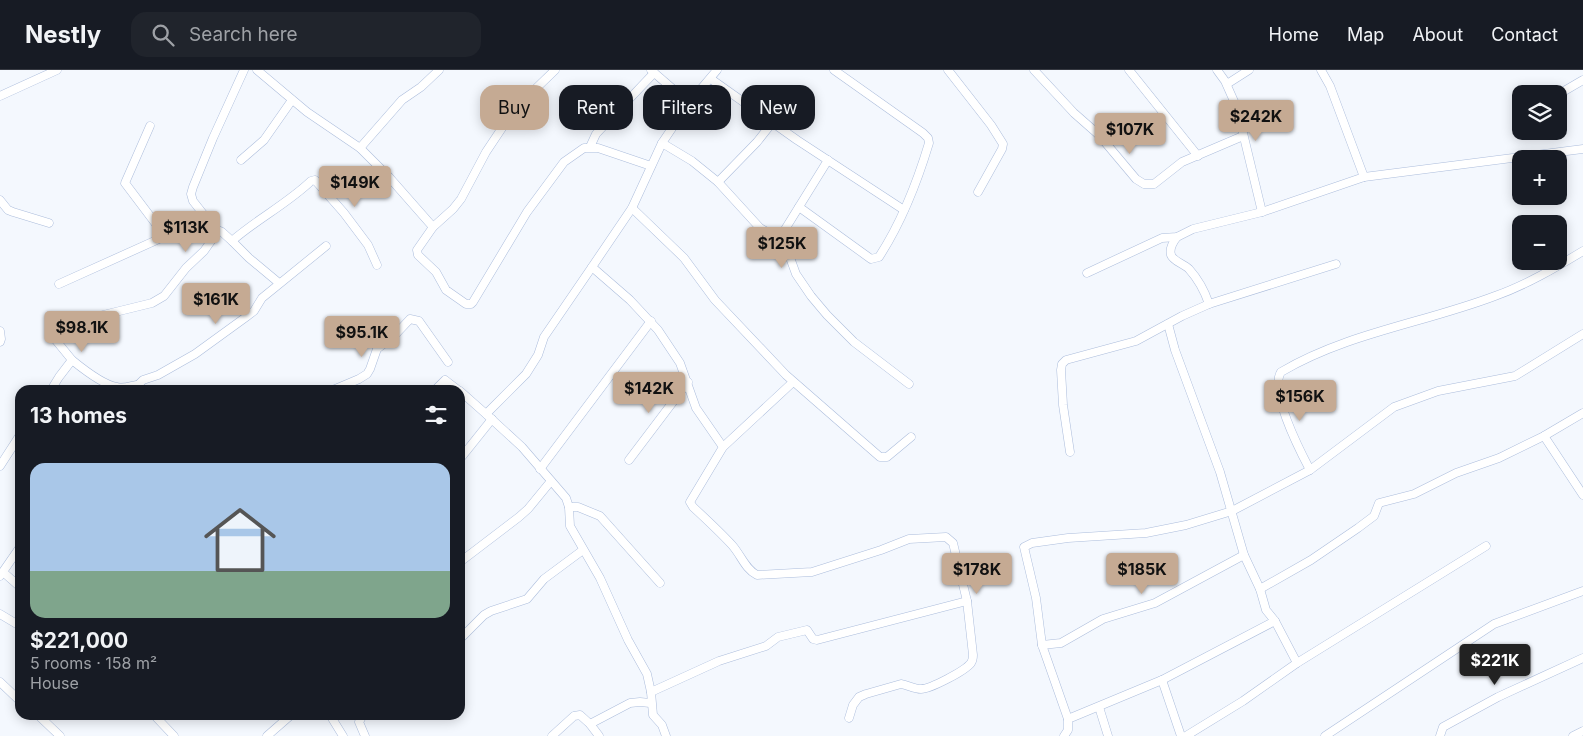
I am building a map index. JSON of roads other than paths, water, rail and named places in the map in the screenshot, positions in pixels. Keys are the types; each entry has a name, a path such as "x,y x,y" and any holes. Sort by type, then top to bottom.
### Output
{"street":[{"path":"0,96 57,70"},
{"path":"244,70 213,138 191,194 193,201 218,231 232,240 249,258 279,283"},
{"path":"258,70 292,100 360,148 389,177 433,227"},
{"path":"360,148 402,100 421,87 438,70"},
{"path":"555,70 510,116 486,152 461,199 433,227 417,250 416,254 436,272 448,292 466,304 471,304 536,198 564,162 579,150 590,147 598,148 651,166"},
{"path":"706,85 717,70"},
{"path":"799,207 870,259 879,257 891,238 904,210 929,143 928,138 923,133 834,70"},
{"path":"948,70 991,124 1003,144 978,192"},
{"path":"1034,70 1074,113 1099,135 1136,179 1144,184 1154,184 1182,162 1243,136"},
{"path":"1129,70 1198,156"},
{"path":"1218,70 1227,84 1237,108 1262,212"},
{"path":"1227,84 1249,70"},
{"path":"1321,70 1330,86 1364,177"},
{"path":"590,147 596,134 652,72 668,85"},
{"path":"711,79 741,101"},
{"path":"1567,89 1583,80"},
{"path":"241,160 264,140 292,100"},
{"path":"150,126 126,183 165,236"},
{"path":"465,452 489,417 526,374 538,355 544,337 632,208 662,143 671,130"},
{"path":"718,182 766,130"},
{"path":"783,130 904,210"},
{"path":"662,143 692,161 718,182 760,228 779,238 788,252 796,274 811,296 854,342 909,384"},
{"path":"1087,273 1162,238 1177,237 1193,229 1262,212 1364,177 1583,149"},
{"path":"779,238 828,160"},
{"path":"232,240 250,225 315,180 344,213 368,245 377,265"},
{"path":"0,200 8,210 49,223"},
{"path":"632,208 678,252 696,272 715,300 793,382 880,457 887,457 911,437"},
{"path":"59,284 190,226 204,215"},
{"path":"91,318 152,303 164,296 186,268 204,251 218,231"},
{"path":"1177,237 1172,244 1170,253 1172,258 1182,263 1192,272 1205,293 1209,304"},
{"path":"140,385 144,380 158,375 195,354 246,317 254,311 262,298 326,246"},
{"path":"1310,470 1285,415 1277,382 1280,372 1316,353 1414,320 1495,296 1528,282 1583,251"},
{"path":"1070,452 1063,405 1062,364 1066,360 1136,341 1153,330 1209,304 1336,264"},
{"path":"592,267 651,321 674,353 688,382 691,397 696,408 723,446"},
{"path":"345,385 367,374 377,349 394,336 410,319 419,321 448,362"},
{"path":"540,469 651,321"},
{"path":"1168,324 1175,350 1220,472 1244,555 1260,589 1266,610 1275,621 1297,663"},
{"path":"0,331 0,342"},
{"path":"1064,736 1068,730 1068,719 1042,645 1036,598 1024,547 1032,543 1068,538 1146,533 1232,511 1310,470 1394,407 1438,391 1515,376 1583,334"},
{"path":"54,338 80,367 108,385"},
{"path":"54,385 72,360"},
{"path":"440,385 445,380 451,385"},
{"path":"629,460 688,382"},
{"path":"793,382 723,446 712,468 691,499 692,507 733,547 747,566 758,575 812,572 909,539 946,537 953,543 967,601 973,655 971,664 925,689 917,689 901,684 866,694 855,702 849,718"},
{"path":"465,396 522,446 566,498 569,507 570,526 600,578 628,640 647,674 653,715 662,725 666,736"},
{"path":"1260,589 1311,560 1358,528 1374,516 1379,503 1414,494 1456,473 1499,458 1544,436 1583,413"},
{"path":"1544,436 1583,495"},
{"path":"0,466 15,443"},
{"path":"465,558 524,513 551,481"},
{"path":"569,507 578,507 600,516 660,583"},
{"path":"1186,736 1243,701 1297,663 1486,546"},
{"path":"465,634 484,615 491,611 527,599 544,579 583,550"},
{"path":"15,554 2,574 15,583"},
{"path":"1042,645 1061,643 1103,619 1156,603 1244,555"},
{"path":"1325,736 1494,624 1583,590"},
{"path":"651,692 719,661 766,646 778,637 808,630 813,639 817,640 967,601"},
{"path":"0,614 15,623"},
{"path":"1068,719 1162,680 1275,621"},
{"path":"1440,736 1443,727 1498,697 1583,658"},
{"path":"1162,680 1181,736"},
{"path":"0,682 15,696"},
{"path":"590,724 630,703 650,704"},
{"path":"1099,707 1108,736"},
{"path":"552,736 574,716 580,716 590,724 599,736"},
{"path":"43,720 60,736"},
{"path":"159,720 174,736"},
{"path":"268,736 286,720"},
{"path":"333,720 343,736"},
{"path":"360,720 359,722 365,736"},
{"path":"1574,736 1583,730"}]}
